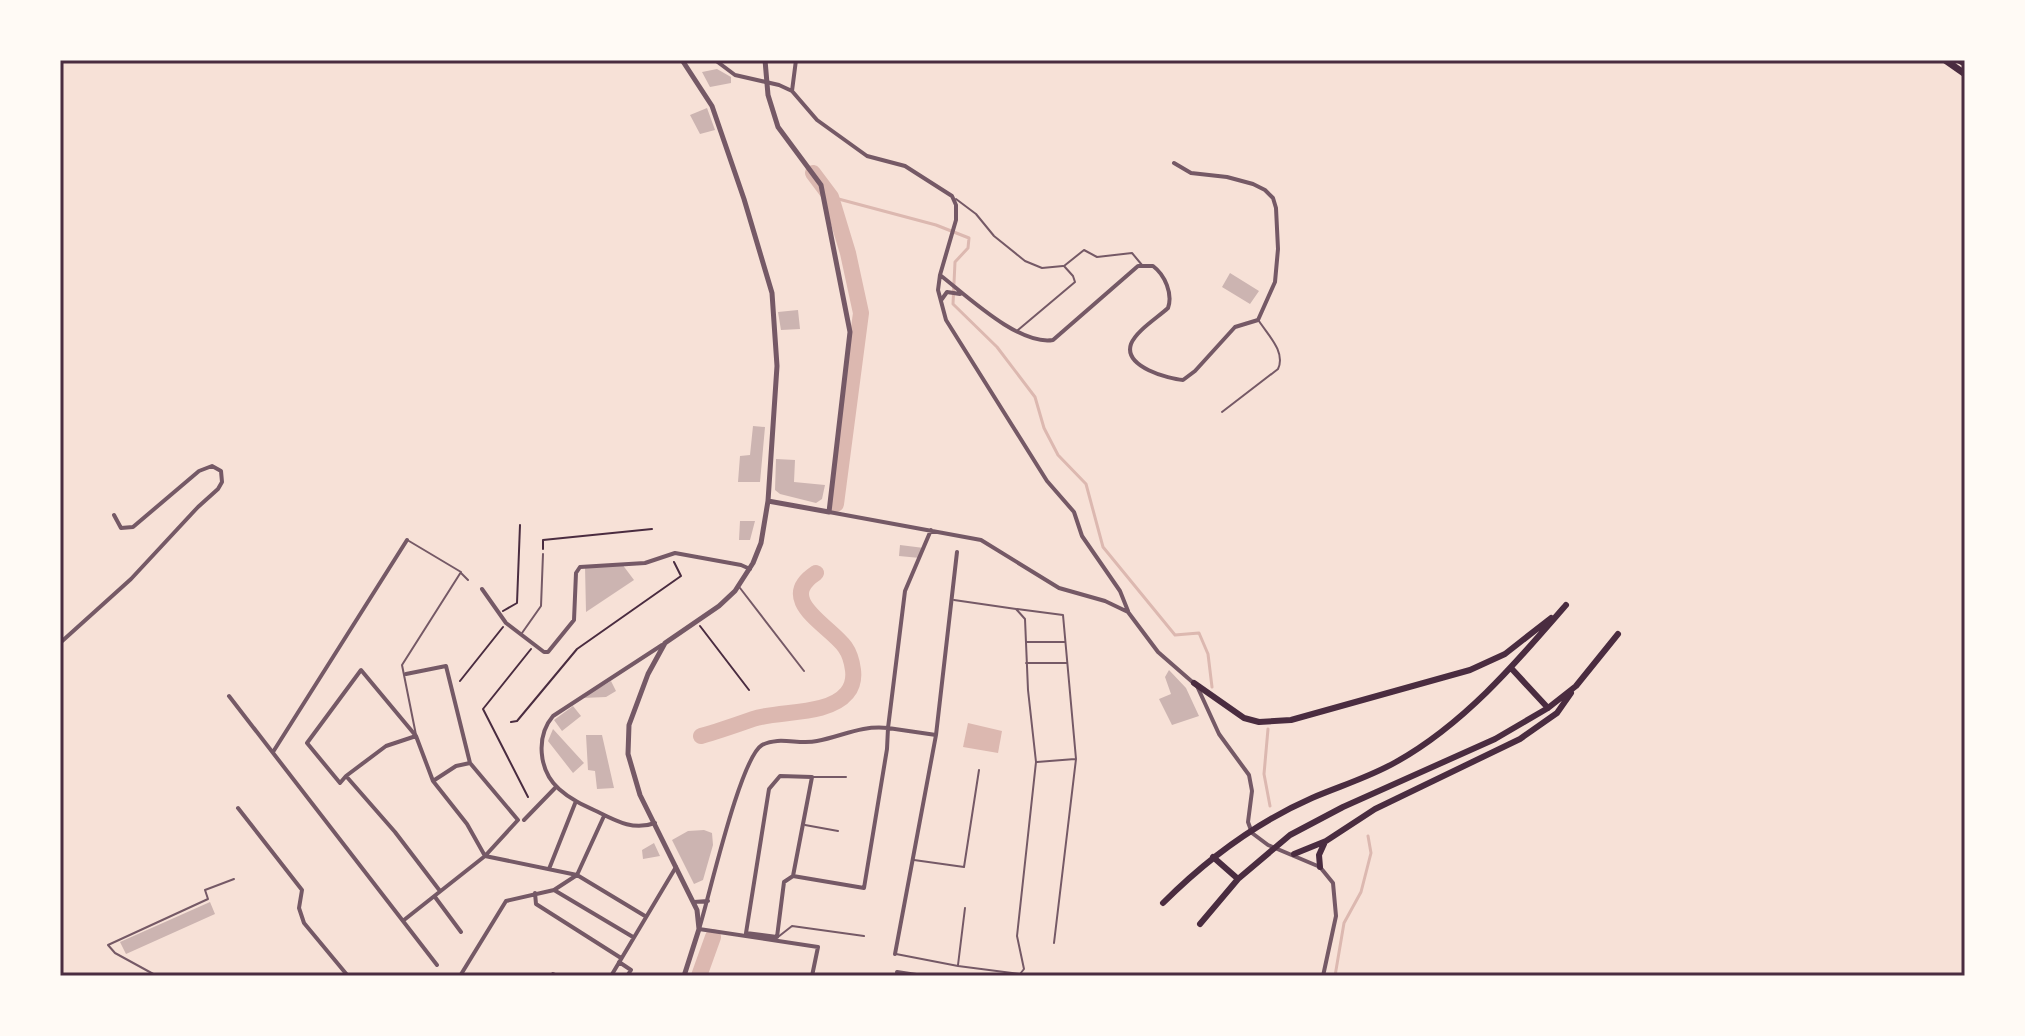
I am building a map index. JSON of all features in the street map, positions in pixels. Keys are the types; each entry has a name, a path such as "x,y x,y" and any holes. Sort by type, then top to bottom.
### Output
{"highway":[{"path":"1945,60 1965,74"}],"main road":[{"path":"1958,60 1965,64"},
{"path":"1163,903 1213,857 1273,817 1367,777 1423,746 1511,668 1566,605 1524,640 1487,664 1283,721 1259,722 1244,718 1194,683"},
{"path":"1294,854 1326,841 1375,809 1520,739 1557,713 1618,634"},
{"path":"1511,668 1548,708"},
{"path":"1200,924 1238,879 1290,835 1330,813 1495,739 1548,708 1576,686"},
{"path":"1204,700 1208,697 1219,700"},
{"path":"1320,867 1319,855 1326,841"},
{"path":"1213,857 1238,879"}],"street":[{"path":"655,823 630,827 576,801 556,787 544,764 541,745 542,732 550,720 697,621 740,587 761,543 768,501 777,366 772,293 712,106 682,60"},
{"path":"715,60 735,75 792,91 817,120 867,156 905,166 952,196 957,208 954,230 940,275 940,303 950,327 1047,481 1074,512 1082,536 1120,591 1128,612 1158,652 1194,683 1219,734 1249,775 1252,791 1248,822 1252,833 1268,845 1320,867 1330,877 1335,892 1336,916 1323,976"},
{"path":"765,60 778,127 821,185 850,332 829,512"},
{"path":"792,91 796,60"},
{"path":"940,275 956,291 997,320 1036,340 1053,340 1138,266 1153,266 1165,280 1170,301 1168,308 1132,342 1130,351 1148,371 1166,379 1183,380 1235,327 1258,320 1275,282 1278,249 1276,208 1273,198 1265,190 1223,176 1195,174 1174,163"},
{"path":"940,303 943,295 956,291"},
{"path":"60,643 131,579 218,489 222,482 221,471 212,466 199,471 133,527 121,528 114,515"},
{"path":"768,501 981,540 1059,588 1105,601 1128,612"},
{"path":"793,876 812,777 780,776 769,789 746,933 777,937 784,882 793,876 864,888 887,749 905,591 931,530"},
{"path":"273,752 407,540"},
{"path":"895,954 936,735 957,552"},
{"path":"482,589 506,623 548,652 572,624 576,573 580,567 645,563 670,553 683,553 750,569"},
{"path":"1105,601 1117,600 1120,591"},
{"path":"665,643 632,713 627,736 628,754 640,795 694,902 699,929"},
{"path":"404,920 485,856 518,820 470,763 446,666 406,674"},
{"path":"416,736 386,746 340,783 307,743 361,670 416,736 433,781 467,824 485,856 577,875 645,916"},
{"path":"229,696 437,965"},
{"path":"684,976 727,828 756,749 771,742 814,742 870,726 936,735"},
{"path":"433,781 456,766 470,763"},
{"path":"346,776 395,832 440,891"},
{"path":"524,820 556,787"},
{"path":"549,869 576,801"},
{"path":"238,808 302,890 299,908 304,923 348,976"},
{"path":"460,976 506,901 554,890 577,875 604,816"},
{"path":"611,976 676,867"},
{"path":"554,890 633,937"},
{"path":"535,893 536,904 620,960 631,970 627,976"},
{"path":"435,897 461,932"},
{"path":"694,902 708,901"},
{"path":"699,929 818,947 812,976"},
{"path":"897,972 923,976"}],"lane":[{"path":"952,196 976,214 994,236 1025,261 1042,268 1064,266 1084,250 1097,257 1132,253 1143,266"},
{"path":"1017,331 1075,282 1064,266"},
{"path":"1222,412 1278,369 1281,363 1277,347 1258,320"},
{"path":"407,540 461,572 468,580"},
{"path":"521,634 541,606 543,554"},
{"path":"416,736 402,665 461,572"},
{"path":"740,587 804,671"},
{"path":"952,599 1063,615 1076,759 1054,943"},
{"path":"895,954 1020,974 1024,969 1017,936 1036,762 1025,619 1016,609"},
{"path":"1026,642 1066,642"},
{"path":"1026,663 1068,663"},
{"path":"1036,762 1076,759"},
{"path":"913,860 964,867 979,770"},
{"path":"812,777 846,777"},
{"path":"804,825 838,831"},
{"path":"157,976 115,953 108,945 208,899 205,890 234,879"},
{"path":"958,966 965,908"},
{"path":"777,937 792,926 864,936"}],"path":[{"path":"498,613 517,603 520,525"},
{"path":"543,554 543,540 652,529"},
{"path":"511,722 517,721 583,645 681,576 670,553"},
{"path":"697,621 749,690"},
{"path":"460,681 506,623"},
{"path":"528,797 483,709 534,645"}],"shaded area":[{"path":"968,723 1002,731 998,753 963,747"}],"building":[{"path":"717,69 731,77 731,83 710,87 702,72"},
{"path":"707,108 715,130 700,134 690,115"},
{"path":"1230,273 1259,291 1250,304 1222,287"},
{"path":"798,310 800,329 781,330 778,312"},
{"path":"753,426 765,427 760,482 738,482 740,456 750,455"},
{"path":"776,459 795,460 794,482 825,485 822,499 816,503 775,490"},
{"path":"740,521 755,521 750,540 739,540"},
{"path":"900,545 924,548 920,558 899,556"},
{"path":"622,564 634,580 586,612 585,566"},
{"path":"1169,670 1186,688 1199,716 1172,725 1159,699 1171,694 1165,677"},
{"path":"611,681 616,691 606,697 582,698"},
{"path":"573,706 581,716 562,731 554,720"},
{"path":"553,729 584,763 573,773 548,741"},
{"path":"586,735 602,735 614,788 597,789 595,771 588,770"},
{"path":"688,831 712,833 713,845 703,880 694,884 672,840"},
{"path":"654,843 660,856 643,859 642,850"},
{"path":"210,902 215,914 126,954 120,942"}],"waterway":[{"path":"813,173 831,197 848,253 861,313 836,504"},
{"path":"831,197 936,225 969,238 968,248 955,262 953,304 997,347 1035,397 1044,428 1058,455 1086,484 1103,547 1175,635 1199,633 1208,654 1212,687"},
{"path":"701,736 764,716 828,706 849,691 853,673 848,652 803,602 801,593 805,583 816,573"},
{"path":"1268,729 1264,774 1270,806"},
{"path":"1335,976 1344,923 1361,892 1371,853 1368,836"},
{"path":"699,976 713,937"}]}
